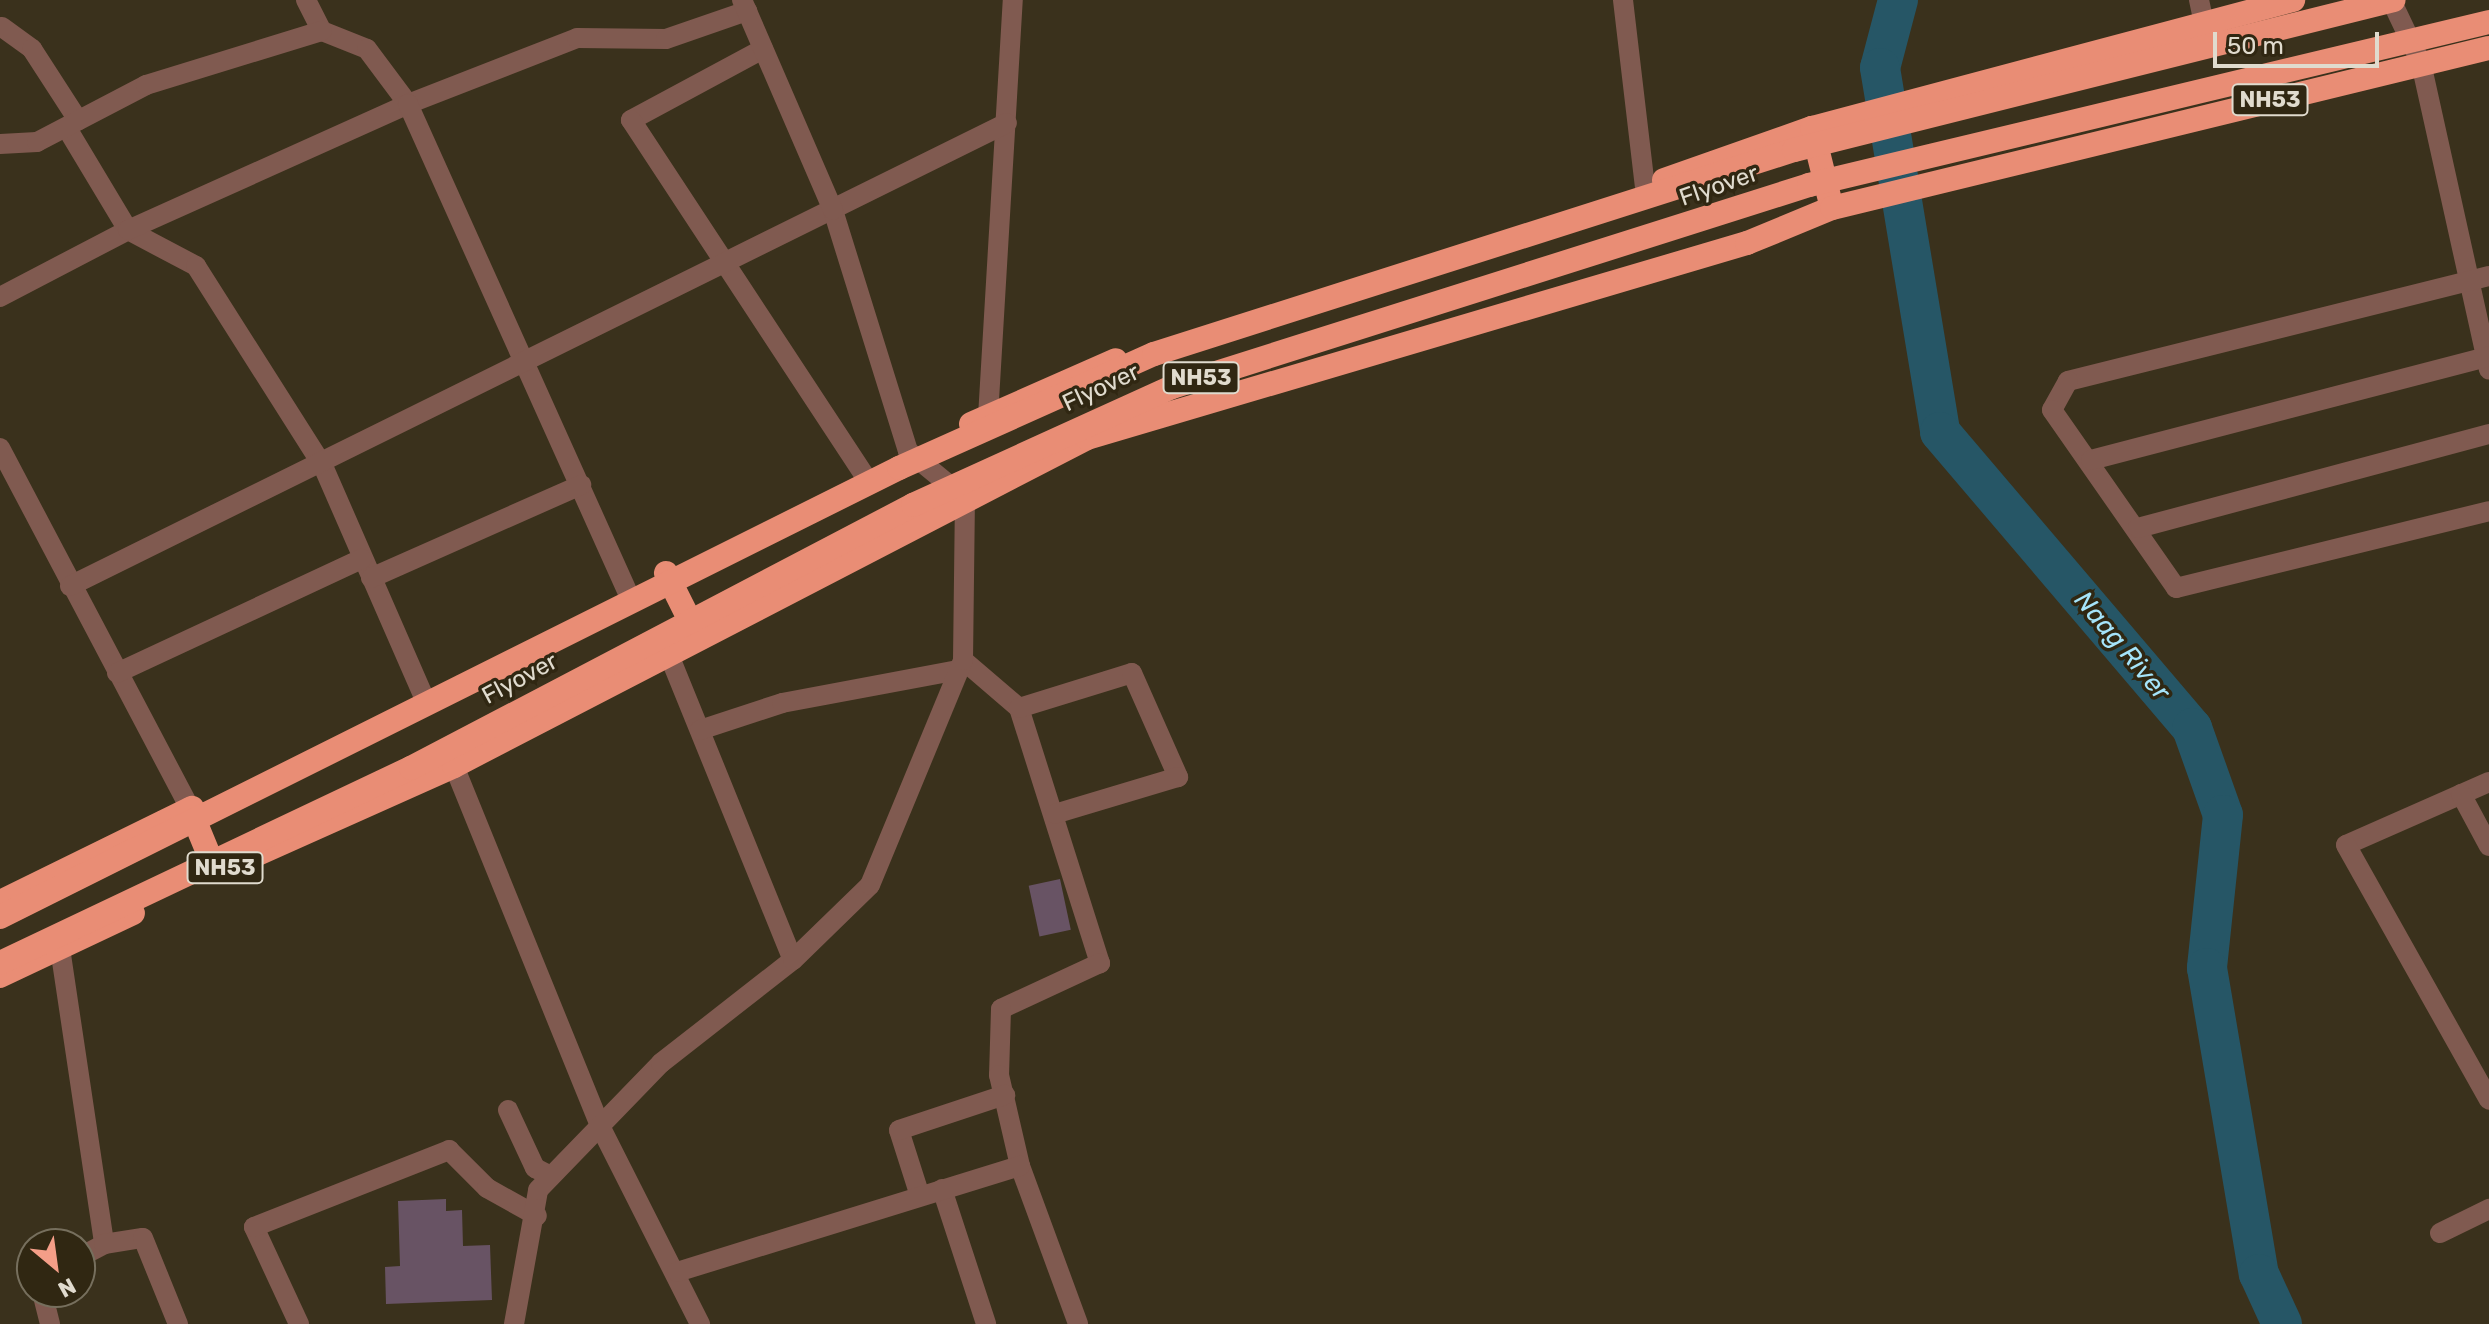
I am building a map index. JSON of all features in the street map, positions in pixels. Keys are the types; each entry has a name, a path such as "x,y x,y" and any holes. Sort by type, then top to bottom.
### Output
{"highway":[{"name":"NH53","path":"0,902 424,697 666,573 865,476 908,451 988,417 1023,395 1149,347 1518,233 1812,128 1968,87 2201,9 2293,0"},
{"name":"Flyover","path":"0,917 899,468 1154,354 1794,150 2393,0"},
{"name":"Flyover","path":"0,963 411,768 913,505 1172,387 1809,185 2489,22"},
{"name":"NH53","path":"0,976 216,872 454,766 700,640 965,498 1087,438 1208,397 1747,243 1832,208 2489,48"},
{"path":"1812,128 1832,208"},
{"path":"666,573 700,640"},
{"path":"190,809 216,872"}],"street":[{"path":"306,0 322,31"},
{"path":"988,417 1013,0"},
{"path":"1623,0 1645,186"},
{"path":"2091,460 2488,361 2466,282 2421,63 2393,0"},
{"path":"0,297 128,230 408,104 577,38 666,39 744,6 833,210 908,451 965,498 961,665 870,885 793,960 661,1063 538,1190 537,1216 514,1324"},
{"path":"2,27 32,49 128,230 196,266 323,466 424,697"},
{"path":"0,144 73,125 146,85 322,31 367,49 408,104 528,364 628,593"},
{"path":"763,49 631,120 865,476"},
{"path":"70,586 323,466 1007,123"},
{"path":"2489,276 2068,381 2052,410 2091,460 2176,588 2489,511"},
{"path":"2138,528 2489,434"},
{"path":"2,456 190,809"},
{"path":"117,673 366,568 581,485"},
{"path":"669,655 793,960"},
{"path":"700,730 782,703 961,665 1019,708 1100,963 1001,1009 1005,1095 1020,1166 1078,1324"},
{"path":"1019,708 1132,673 1178,777 1055,814"},
{"path":"454,766 600,1126 677,1272 700,1324"},
{"path":"2489,782 2346,845 2489,1100"},
{"path":"2461,794 2489,846"},
{"path":"60,948 104,1244"},
{"path":"920,1196 899,1130 1005,1095"},
{"path":"508,1110 535,1168 551,1176"},
{"path":"299,1324 254,1227 449,1150 487,1188 537,1216"},
{"path":"677,1272 1020,1166"},
{"path":"942,1189 986,1324"},
{"path":"2440,1233 2489,1209"},
{"path":"96,1248 104,1244 143,1238 178,1324"}],"building":[{"path":"1060,879 1071,930 1040,937 1029,886"},
{"path":"446,1199 446,1211 462,1210 463,1246 490,1245 492,1300 386,1304 385,1267 400,1266 398,1201"}],"waterway":[{"name":"Naag River","path":"1898,0 1880,68 1940,432 2192,728 2223,815 2207,968 2259,1274 2282,1324"}]}
